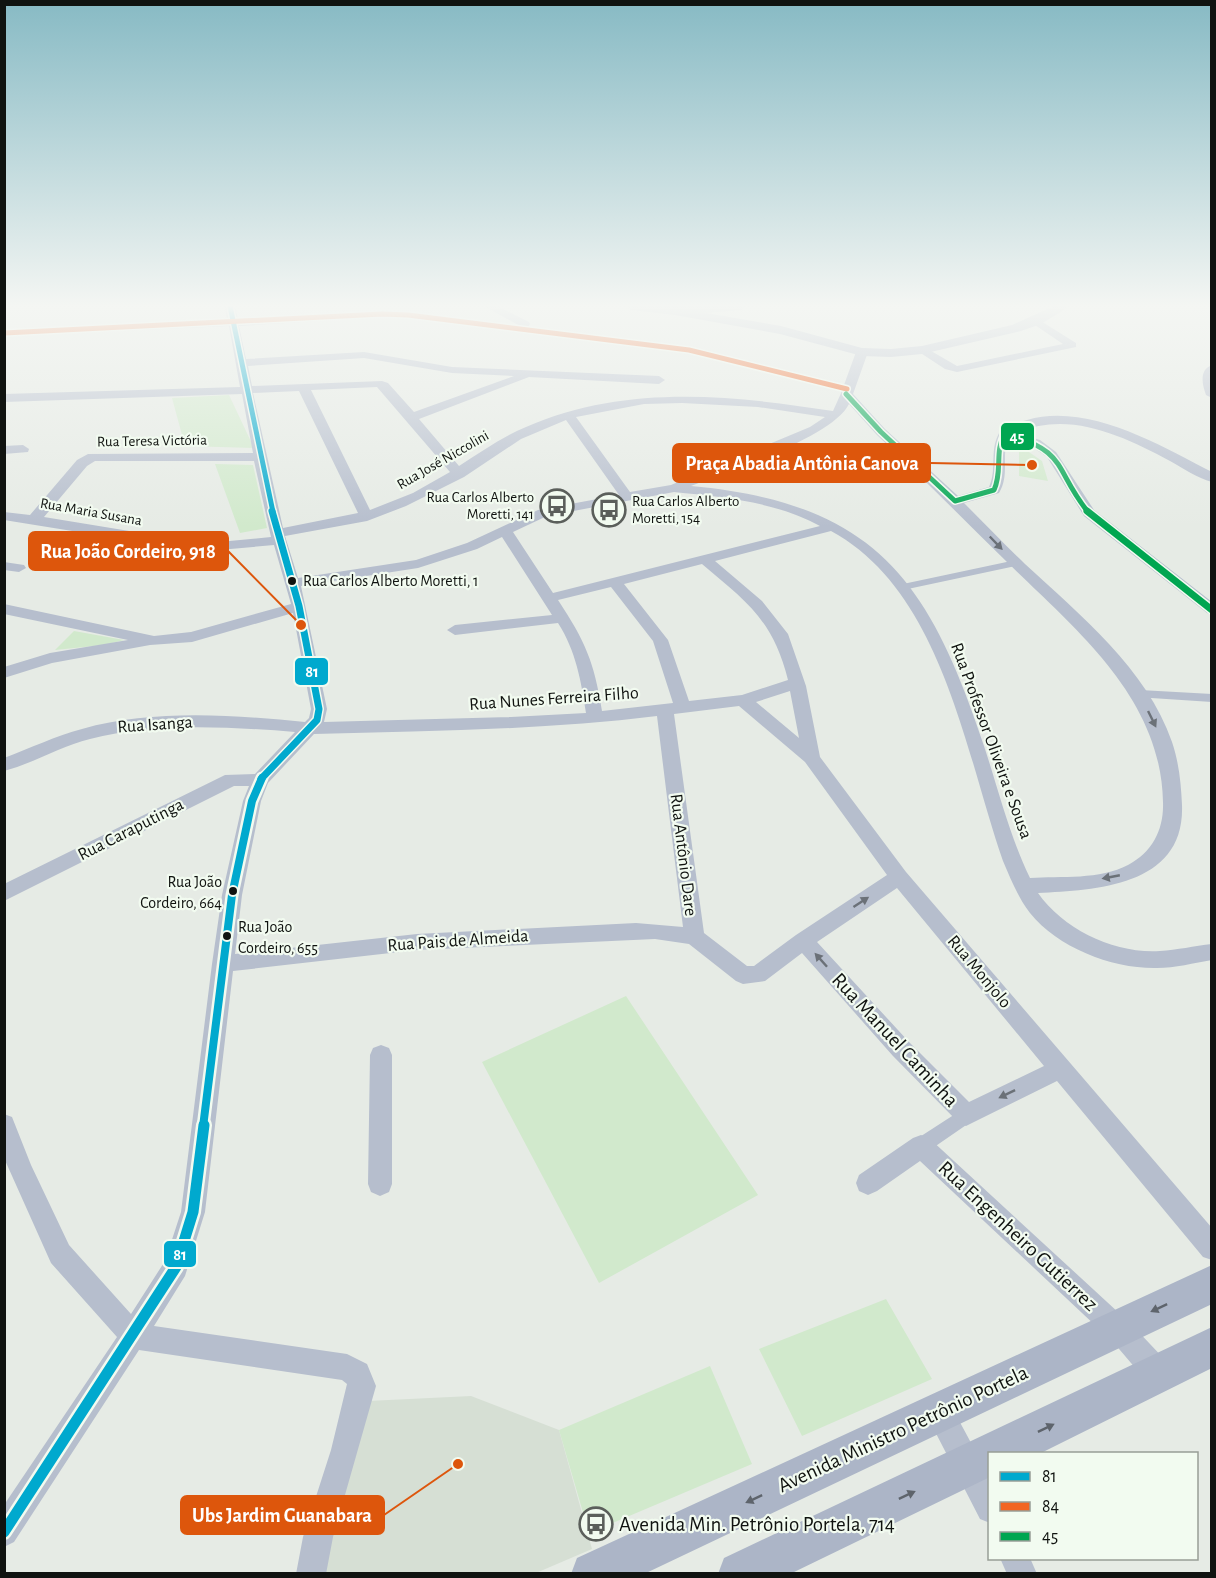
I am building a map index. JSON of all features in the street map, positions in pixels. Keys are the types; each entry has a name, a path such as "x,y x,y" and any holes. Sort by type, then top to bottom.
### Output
{"main road":[{"name":"Avenida Ministro Petrônio Portela","path":"593,1574 1212,1284"},
{"path":"996,1452 1212,1347"},
{"path":"740,1574 984,1458"}],"street":[{"path":"4,1532 176,1267 193,1212 222,964 235,878 252,801 260,780 317,720 319,709 299,606 278,536 244,380"},
{"path":"412,417 518,380"},
{"path":"650,380 659,380"},
{"path":"802,380 846,391 881,432 955,501 1101,648 1140,694 1165,745 1175,792 1172,824 1164,843 1152,859 1128,873 1089,881 1023,886"},
{"path":"292,584 417,564 449,555 543,513 674,488 814,430 836,415 851,380"},
{"path":"1207,380 1212,395"},
{"path":"4,398 177,394 366,382 384,385 459,474"},
{"path":"303,386 368,517"},
{"name":"Rua José Niccolini","path":"278,536 368,517 417,497 459,474 529,430 604,405 659,398 745,403 836,415"},
{"path":"955,501 994,490 1000,474 999,444 1005,432 1048,413 1118,433 1147,444 1212,478"},
{"path":"569,415 627,497"},
{"path":"1005,432 1045,448 1059,464 1080,503 1089,513 1212,610"},
{"path":"4,450 23,449"},
{"name":"Rua Teresa Victória","path":"35,518 82,463 93,457 260,457"},
{"name":"Rua Professor Oliveira e Sousa","path":"674,488 758,498 803,512 832,526 866,548 890,570 929,631 953,683 1023,886 1038,909 1063,930 1089,944 1123,955 1157,960 1212,952"},
{"name":"Rua Maria Susana","path":"4,516 35,518 107,532 211,546 278,536"},
{"path":"550,598 832,526"},
{"path":"505,531 564,618 582,654 588,672 595,718"},
{"path":"704,559 760,606 774,623 783,641 796,683 811,758"},
{"path":"903,587 1016,563"},
{"name":"Rua Antônio Dare","path":"615,582 660,640 669,661 694,937 743,975 758,975 803,940"},
{"path":"4,673 50,658 192,637 299,606"},
{"path":"4,609 154,641"},
{"path":"455,630 564,618"},
{"name":"Rua Nunes Ferreira Filho","path":"311,728 595,718 743,700 796,683"},
{"path":"1140,694 1212,698"},
{"name":"Rua Monjolo","path":"743,700 811,758 899,878 1060,1069 1208,1236"},
{"name":"Rua Isanga","path":"4,765 84,734 112,728 189,721 311,728"},
{"name":"Rua Caraputinga","path":"4,893 231,780 260,780"},
{"path":"803,940 899,878"},
{"name":"Rua Pais de Almeida","path":"222,964 472,938 636,931 655,931 694,937"},
{"name":"Rua Manuel Caminha","path":"803,940 901,1049 966,1114 1060,1069"},
{"path":"380,1184 381,1055"},
{"path":"868,1183 966,1114"},
{"path":"4,1125 20,1168 60,1254 133,1336 346,1367 357,1374 362,1386 318,1537 311,1574"},
{"name":"Rua Engenheiro Gutierrez","path":"921,1146 1117,1328 1158,1373"},
{"path":"939,1412 984,1458 988,1492"},
{"path":"1016,1560 1022,1574"}],"shaded area":[{"path":"471,1396 559,1430 592,1549 536,1573 320,1574 368,1401"}],"green space":[{"path":"229,395 254,448 185,446 172,398"},
{"path":"1026,450 1042,461 1048,481 1019,476 1019,452"},
{"path":"215,464 253,465 267,528 240,533"},
{"path":"74,631 124,640 104,645 55,650"},
{"path":"626,996 758,1195 599,1283 482,1062"},
{"path":"886,1299 932,1379 802,1436 759,1349"},
{"path":"710,1366 752,1464 589,1533 559,1430"}],"transit line":[{"name":"81","path":"4,1532 176,1267 193,1212 232,895 252,801 260,780 317,720 319,709 299,606 278,535 245,380"},
{"name":"84","path":"809,380 847,389"},
{"name":"45","path":"846,394 881,432 955,501 994,490 999,476 999,446 1005,433 1040,445 1058,462 1077,497 1089,513 1212,610"}],"place":[{"name":"Praça Abadia Antônia Canova","path":"1032,465"},
{"name":"Rua Carlos Alberto Moretti, 141","path":"557,506"},
{"name":"Rua Carlos Alberto Moretti, 154","path":"609,510"},
{"name":"Rua Carlos Alberto Moretti, 1","path":"292,581"},
{"name":"Rua João Cordeiro, 918","path":"301,625"},
{"name":"Rua João Cordeiro, 664","path":"233,891"},
{"name":"Rua João Cordeiro, 655","path":"227,936"},
{"name":"Ubs Jardim Guanabara","path":"458,1464"},
{"name":"Avenida Min. Petrônio Portela, 714","path":"596,1524"}]}
